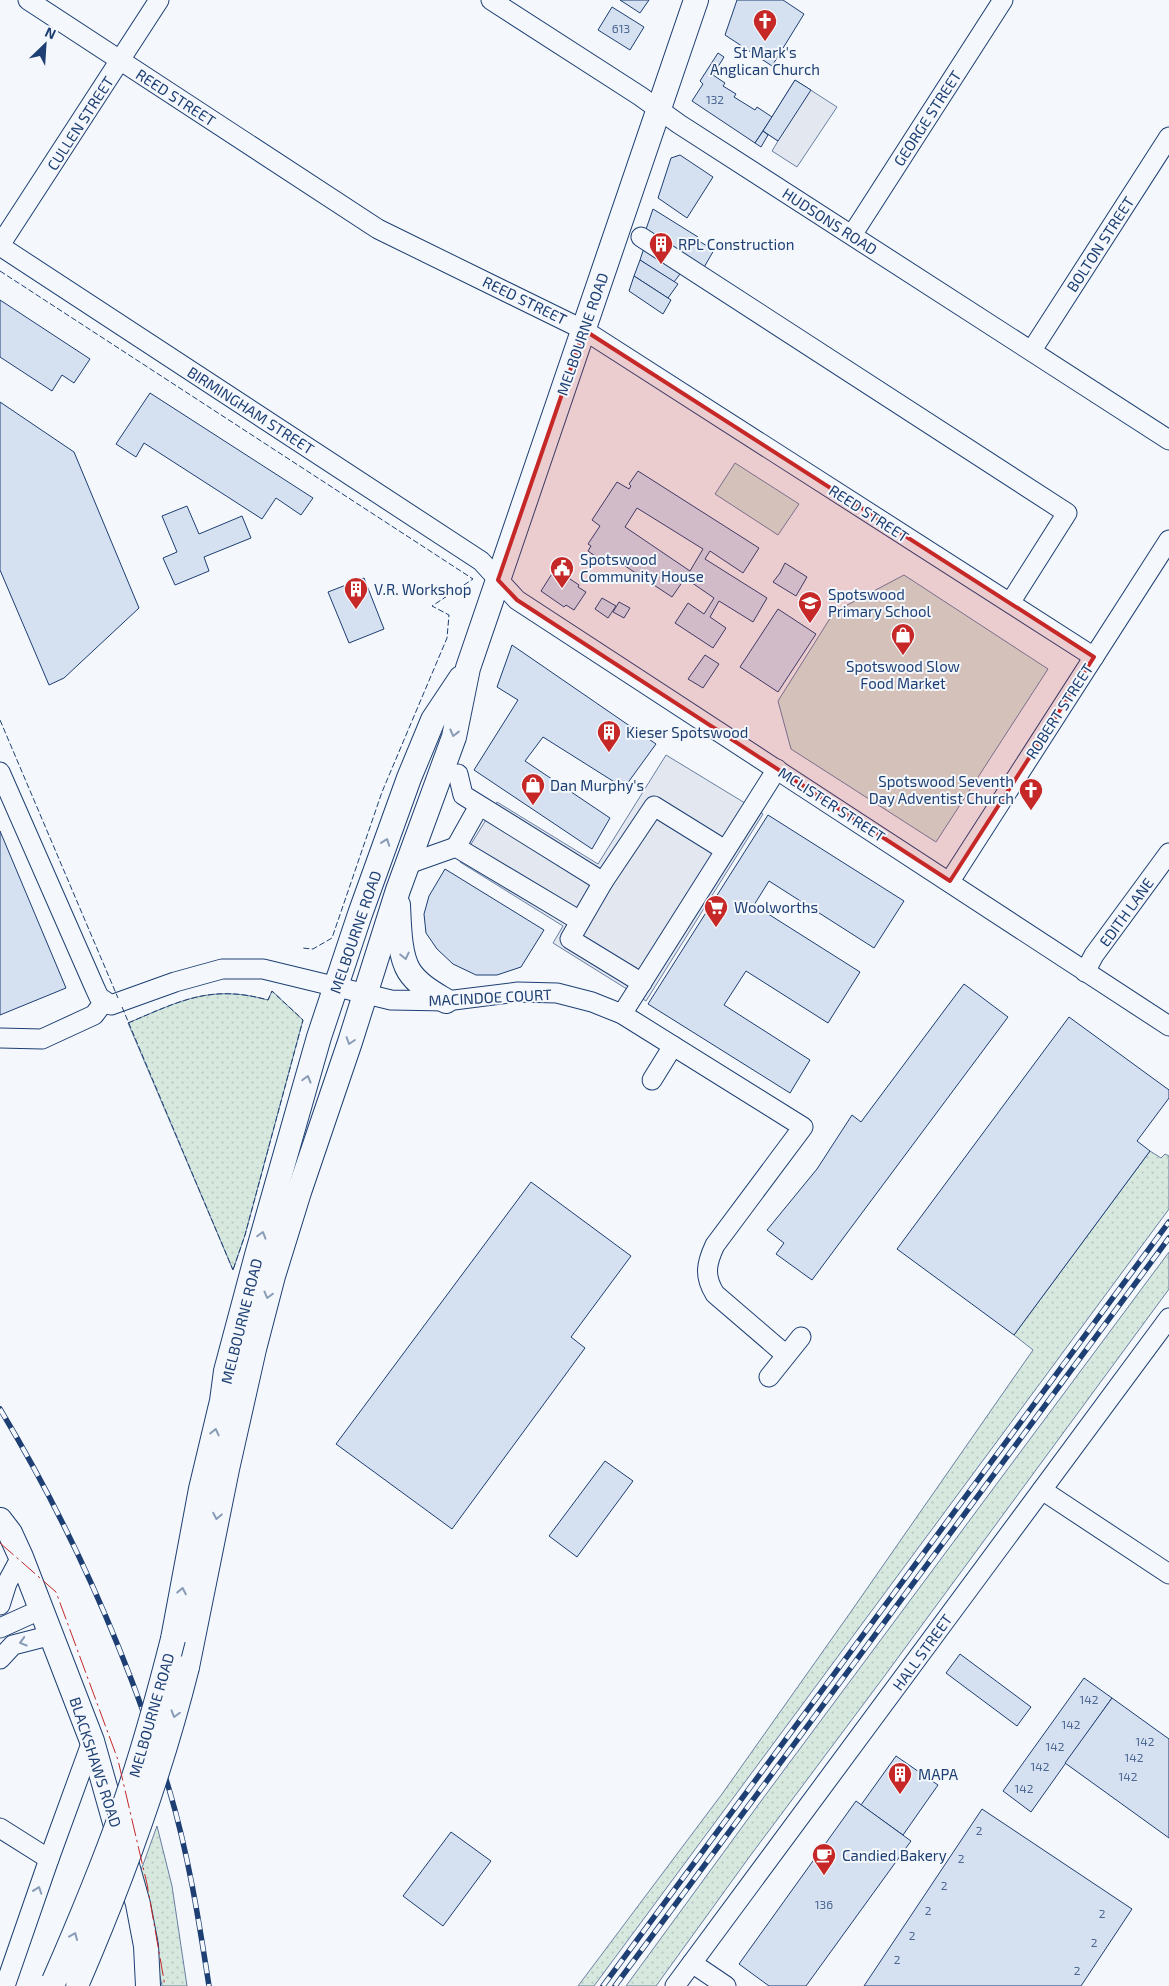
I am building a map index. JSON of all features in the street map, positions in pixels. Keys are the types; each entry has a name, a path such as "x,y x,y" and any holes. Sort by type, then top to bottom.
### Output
{"main road":[{"name":"MELBOURNE ROAD","path":"65,1983 113,1896 140,1824 165,1748 187,1667 227,1469 254,1349 298,1192 350,1042 398,890 454,737 468,668 696,0"},
{"name":"MELBOURNE ROAD","path":"65,1983 98,1876 122,1814 158,1698 173,1639 226,1371 256,1255 319,1037 409,778 433,720 468,668"},
{"path":"398,890 400,934 408,969 425,988 446,1001"},
{"name":"BLACKSHAWS ROAD","path":"0,1520 10,1533 21,1557 92,1741 138,1904 146,1946 148,1986"}],"street":[{"name":"REED STREET","path":"28,0 378,229 584,330 1094,657"},
{"name":"CULLEN STREET","path":"0,246 159,0"},
{"name":"HUDSONS ROAD","path":"491,0 1169,440"},
{"name":"GEORGE STREET","path":"852,235 1003,0"},
{"name":"BOLTON STREET","path":"1032,350 1169,137"},
{"path":"641,237 1067,513 1010,603"},
{"name":"BIRMINGHAM STREET","path":"0,246 481,561 498,580"},
{"name":"ROBERT STREET","path":"950,881 1169,540"},
{"name":"MCLISTER STREET","path":"498,580 517,600 950,881 1169,1026"},
{"path":"622,1014 777,769"},
{"path":"0,772 99,997 112,1002"},
{"path":"458,774 463,796 603,882"},
{"path":"408,864 456,847 479,806"},
{"path":"642,983 570,939 603,882 654,806 725,850"},
{"path":"456,847 580,921"},
{"name":"EDITH LANE","path":"1085,972 1094,955 1169,853"},
{"name":"MACINDOE COURT","path":"112,1002 222,969 263,969 391,1000 446,1001 518,992 557,993 592,1002 622,1014 803,1126 716,1245 709,1258 707,1270 708,1283 715,1294 786,1355"},
{"path":"0,1038 42,1039 94,1015 112,1002"},
{"path":"652,1080 673,1046"},
{"name":"HALL STREET","path":"675,1986 1169,1318"},
{"path":"769,1377 801,1337"},
{"path":"1042,1490 1169,1574"},
{"path":"0,1606 7,1583 21,1557"},
{"path":"0,1628 42,1609"},
{"path":"0,1659 14,1645 52,1635"},
{"path":"5,1986 92,1741"},
{"path":"0,1828 49,1859"},
{"path":"692,1964 726,1986"}],"highlighted area":[{"path":"584,330 1094,657 950,881 517,600 498,580"}],"shaded area":[{"path":"795,80 837,107 797,167 772,151 778,141 763,131"},
{"path":"735,463 799,504 778,535 715,494"},
{"path":"904,575 1048,669 936,842 791,749 778,701 834,612"},
{"path":"666,755 763,814 646,1001 553,943 563,926 460,862 497,802 598,864"},
{"path":"272,991 303,1020 245,1235 233,1270 128,1023 196,997 212,994 229,994 247,995 268,1000"},
{"path":"1150,1151 1161,1158 1165,1154 1169,1156 1169,1209 594,1986 578,1986 722,1794 1033,1350 1014,1335"},
{"path":"1169,1252 1169,1289 656,1986 626,1986 764,1797"},
{"path":"157,1826 172,1886 187,1986 162,1986 140,1873"}],"building":[{"path":"620,0 649,0 640,13"},
{"path":"737,0 783,0 804,14 772,66 725,35"},
{"path":"612,7 644,27 630,50 598,30"},
{"path":"718,53 724,57 713,75 725,83 723,86 736,94 734,97 755,110 757,107 772,117 755,143 692,101 703,84 700,81"},
{"path":"795,80 811,90 778,141 763,131"},
{"path":"763,131 768,135 761,147 755,143"},
{"path":"680,155 713,177 687,218 658,198 671,158"},
{"path":"653,209 698,237 697,240 714,250 703,269 644,235"},
{"name":"RPL Construction","path":"645,245 683,270 674,282 640,260"},
{"path":"640,260 678,284 668,298 634,276"},
{"path":"634,276 671,300 663,314 629,291"},
{"path":"0,300 90,359 74,383 62,375 52,391 0,357"},
{"path":"150,393 313,498 301,515 276,498 262,519 144,443 136,457 116,444"},
{"path":"0,402 74,452 139,608 64,678 49,685 0,570"},
{"path":"638,471 759,548 743,573 710,551 705,559 767,598 753,622 719,601 710,617 726,628 713,648 675,623 688,603 704,614 714,598 685,578 672,597 607,554 602,561 588,551 591,546 588,544 600,526 592,520 617,482 629,489 631,486 629,484","holes":["637,508 703,549 690,571 625,527"]},
{"path":"187,506 199,534 242,516 251,538 204,557 209,571 175,585 163,558 177,552 162,516"},
{"path":"785,563 807,577 796,596 773,582"},
{"name":"Spotswood Community House","path":"555,569 586,592 574,610 566,605 564,607 541,591"},
{"name":"V.R. Workshop","path":"364,578 384,629 349,643 328,592"},
{"path":"602,598 616,606 608,618 595,609"},
{"path":"619,602 630,608 624,618 613,612"},
{"path":"778,609 816,634 778,692 740,667"},
{"name":"Kieser Spotswood","path":"512,645 656,744 624,788 543,737 525,761 610,818 592,849 474,770 518,700 497,687"},
{"path":"705,655 719,664 703,688 688,679"},
{"path":"768,815 904,901 874,948 769,881 754,905 860,972 828,1023 746,971 724,1005 810,1060 790,1093 648,1004"},
{"path":"0,831 66,988 0,1015"},
{"path":"445,869 544,930 521,967 497,975 476,975 453,964 437,949 426,933 424,914 429,896"},
{"path":"964,984 1008,1017 812,1280 776,1254 784,1243 767,1230 817,1169 852,1115 861,1122"},
{"path":"1069,1017 1169,1090 1169,1098 1137,1141 1150,1151 1014,1335 897,1249"},
{"path":"531,1182 631,1256 571,1337 585,1348 452,1529 336,1444"},
{"path":"605,1461 633,1481 577,1557 549,1536"},
{"path":"960,1654 1031,1707 1017,1726 946,1673"},
{"path":"1084,1678 1112,1698 1031,1812 1003,1791"},
{"path":"1112,1698 1169,1739 1169,1838 1065,1763"},
{"name":"MAPA","path":"896,1756 938,1785 903,1835 861,1805"},
{"path":"856,1801 911,1841 806,1986 769,1986 739,1964"},
{"path":"982,1809 1132,1909 1081,1986 864,1986"},
{"path":"451,1832 491,1861 443,1926 403,1896"}],"railway":[{"path":"603,1986 1169,1222"},
{"path":"615,1986 1169,1238"},
{"path":"0,1409 51,1500 96,1594 153,1739 182,1837 209,1986"}],"fence":[{"path":"0,271 473,579 432,606 449,615 447,638 382,792 332,938 313,949 302,948"},
{"path":"0,720 118,998"},
{"path":"128,1023 196,997 212,994 229,994 248,995 268,1000 272,991 303,1020 245,1235 233,1270"},
{"path":"122,1007 233,1270"}],"power":[{"path":"0,1543 56,1592 118,1760 147,1884 165,1986"}],"place":[{"name":"St Mark's Anglican Church","path":"765,42"},
{"name":"RPL Construction","path":"661,265"},
{"name":"Spotswood Community House","path":"562,589"},
{"name":"V.R. Workshop","path":"356,610"},
{"name":"Spotswood Primary School","path":"810,624"},
{"name":"Spotswood Slow Food Market","path":"903,656"},
{"name":"Kieser Spotswood","path":"609,753"},
{"name":"Dan Murphy's","path":"533,806"},
{"name":"Spotswood Seventh Day Adventist Church","path":"1031,811"},
{"name":"Woolworths","path":"716,928"},
{"name":"MAPA","path":"900,1795"},
{"name":"Candied Bakery","path":"824,1876"}]}
